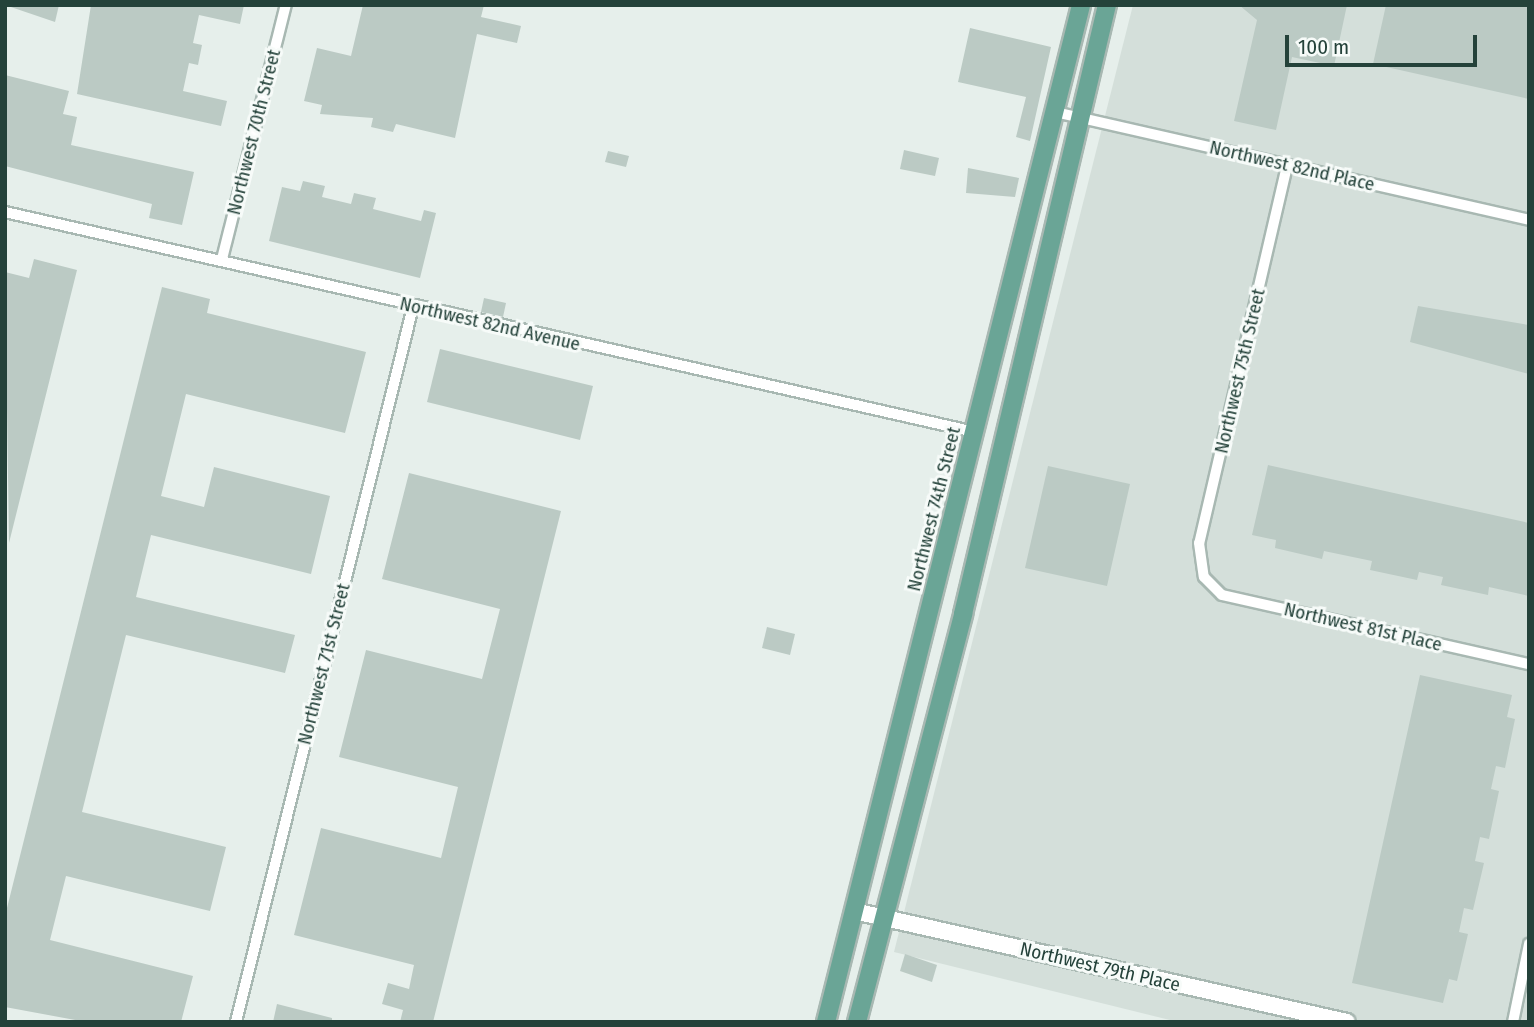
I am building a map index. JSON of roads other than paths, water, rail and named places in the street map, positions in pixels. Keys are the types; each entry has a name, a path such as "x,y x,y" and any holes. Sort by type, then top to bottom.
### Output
{"main road":[{"name":"Northwest 74th Street","path":"826,1022 1081,5"},
{"path":"857,1022 886,919 1107,5"},
{"name":"Northwest 79th Place","path":"854,911 1347,1022"}],"street":[{"name":"Northwest 70th Street","path":"222,259 286,5"},
{"name":"Northwest 82nd Place","path":"1055,112 1529,220"},
{"name":"Northwest 75th Street","path":"1204,577 1199,543 1287,166"},
{"name":"Northwest 82nd Avenue","path":"5,212 222,259 413,307 975,432"},
{"name":"Northwest 71st Street","path":"236,1022 413,307"},
{"name":"Northwest 81st Place","path":"1204,577 1222,595 1529,664"},
{"path":"1513,1022 1529,944"}]}
